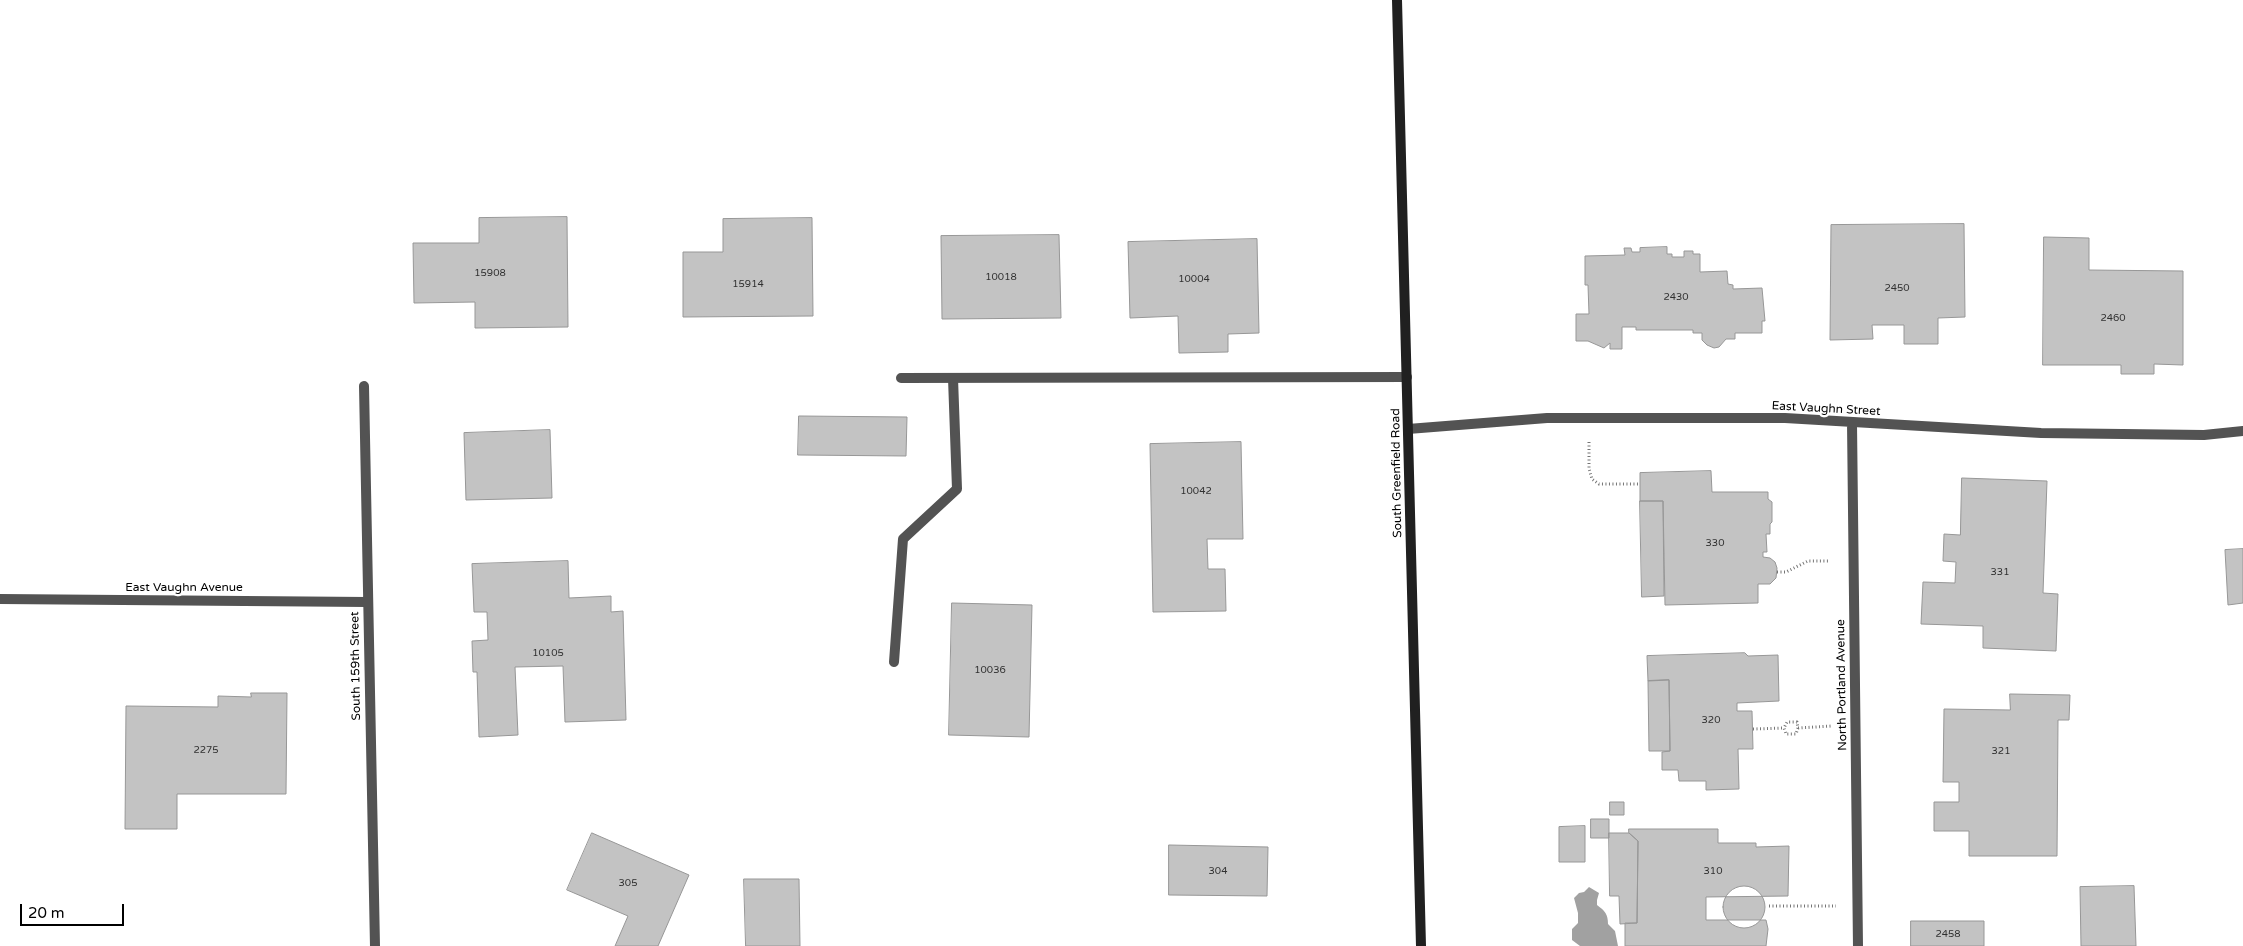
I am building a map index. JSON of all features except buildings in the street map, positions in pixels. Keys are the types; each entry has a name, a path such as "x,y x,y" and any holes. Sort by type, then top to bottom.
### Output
{"main road":[{"name":"South Greenfield Road","path":"1397,0 1422,946"}],"street":[{"path":"901,378 1407,377"},
{"path":"894,662 903,539 957,489 953,378"},
{"name":"South 159th Street","path":"364,386 375,946"},
{"name":"East Vaughn Street","path":"1408,429 1547,418 1785,418 2041,433 2204,435 2243,432"},
{"name":"North Portland Avenue","path":"1852,423 1858,946"},
{"name":"East Vaughn Avenue","path":"0,599 367,602"}],"path":[{"path":"1590,418 1589,469 1592,479 1599,484 1640,484"},
{"path":"1777,572 1786,572 1808,561 1853,561"},
{"path":"1788,722 1797,722 1796,734 1786,734 1784,728 1788,722"},
{"path":"1798,728 1855,726"},
{"path":"1753,729 1784,728"},
{"path":"1769,906 1858,906"}],"shaded area":[{"path":"1589,887 1599,893 1597,905 1606,913 1608,924 1615,931 1618,946 1580,946 1572,940 1572,929 1578,923 1578,913 1574,898"}]}
